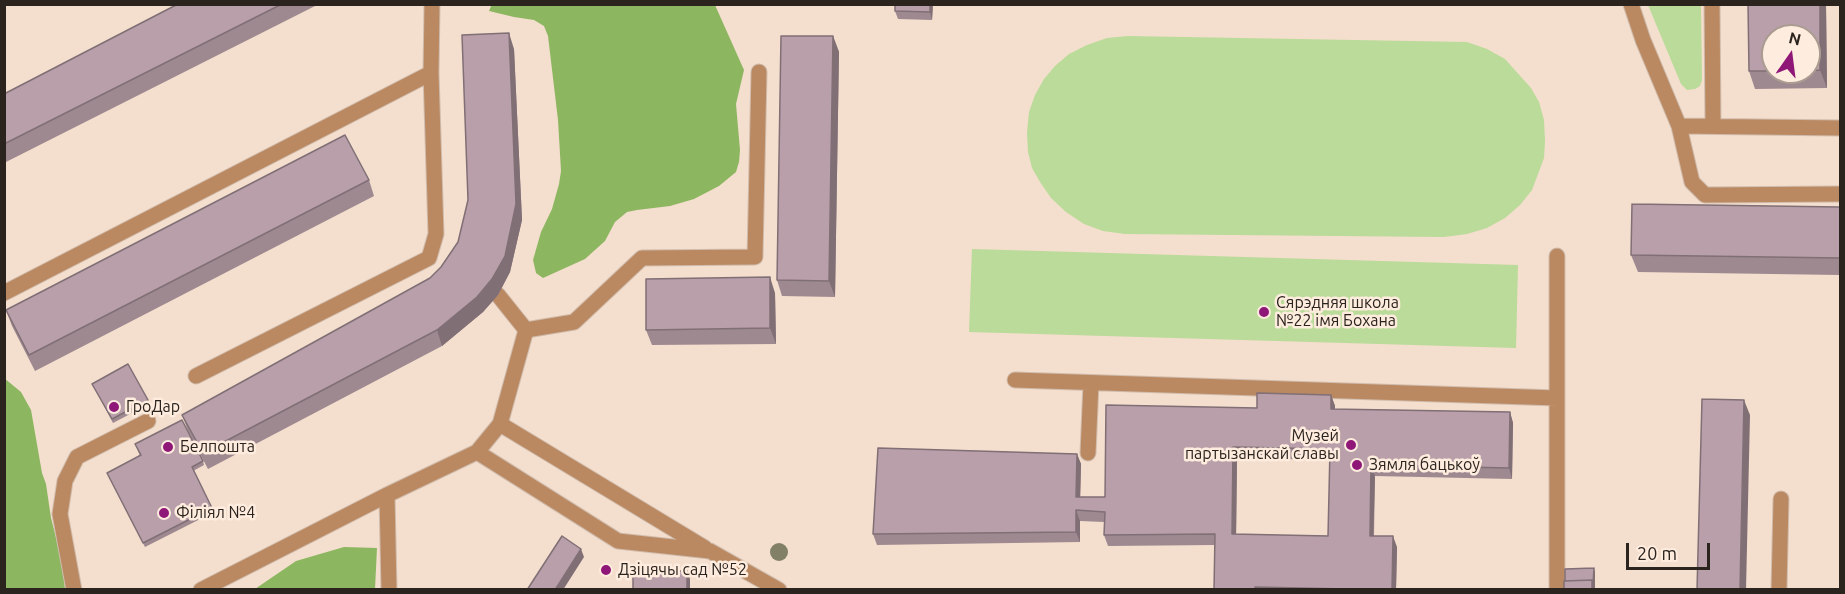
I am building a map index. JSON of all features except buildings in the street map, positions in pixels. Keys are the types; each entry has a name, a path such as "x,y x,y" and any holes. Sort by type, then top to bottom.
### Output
{"lane":[{"path":"196,376 434,260 436,234 431,73 432,4"},
{"path":"1631,4 1643,40 1679,126 1692,182 1704,195 1840,194"},
{"path":"1712,4 1713,126"},
{"path":"525,330 574,322 642,258 755,257 759,72"},
{"path":"4,293 431,73"},
{"path":"1679,126 1840,128"},
{"path":"1557,256 1557,590"},
{"path":"498,295 525,330"},
{"path":"201,590 477,452 500,424 525,330"},
{"path":"1015,380 1557,398"},
{"path":"1088,453 1091,383"},
{"path":"74,590 60,514 65,481 77,457 148,421"},
{"path":"500,424 779,590"},
{"path":"477,452 618,541 710,551"},
{"path":"387,495 389,590"},
{"path":"1779,590 1781,499"}],"green space":[{"path":"492,4 715,5 744,70 736,104 740,150 736,172 719,186 694,199 670,206 627,212 615,222 605,241 585,259 543,278 536,273 533,260 541,232 552,209 561,171 558,120 548,36 544,26 534,20 489,11"},
{"path":"1648,5 1701,5 1702,80 1700,86 1695,89 1687,90 1681,84"},
{"path":"1128,36 1467,42 1505,59 1531,88 1539,102 1544,120 1544,158 1532,190 1520,205 1505,218 1487,228 1467,234 1444,237 1125,234 1103,231 1084,224 1066,212 1051,198 1040,182 1032,168 1028,152 1029,112 1044,79 1069,54 1107,38"},
{"path":"972,249 1518,265 1516,348 969,332"},
{"path":"4,378 21,392 31,410 51,518 62,561 65,589 5,589"},
{"path":"344,547 377,548 375,589 255,589 296,561"}],"place":[{"name":"Сярэдняя школа №22 імя Бохана","path":"1264,312"},
{"name":"ГроДар","path":"114,407"},
{"name":"Музей партызанскай славы","path":"1351,445"},
{"name":"Белпошта","path":"168,447"},
{"name":"Зямля бацькоў","path":"1357,465"},
{"name":"Філіял №4","path":"164,513"},
{"name":"Дзіцячы сад №52","path":"606,570"}]}
